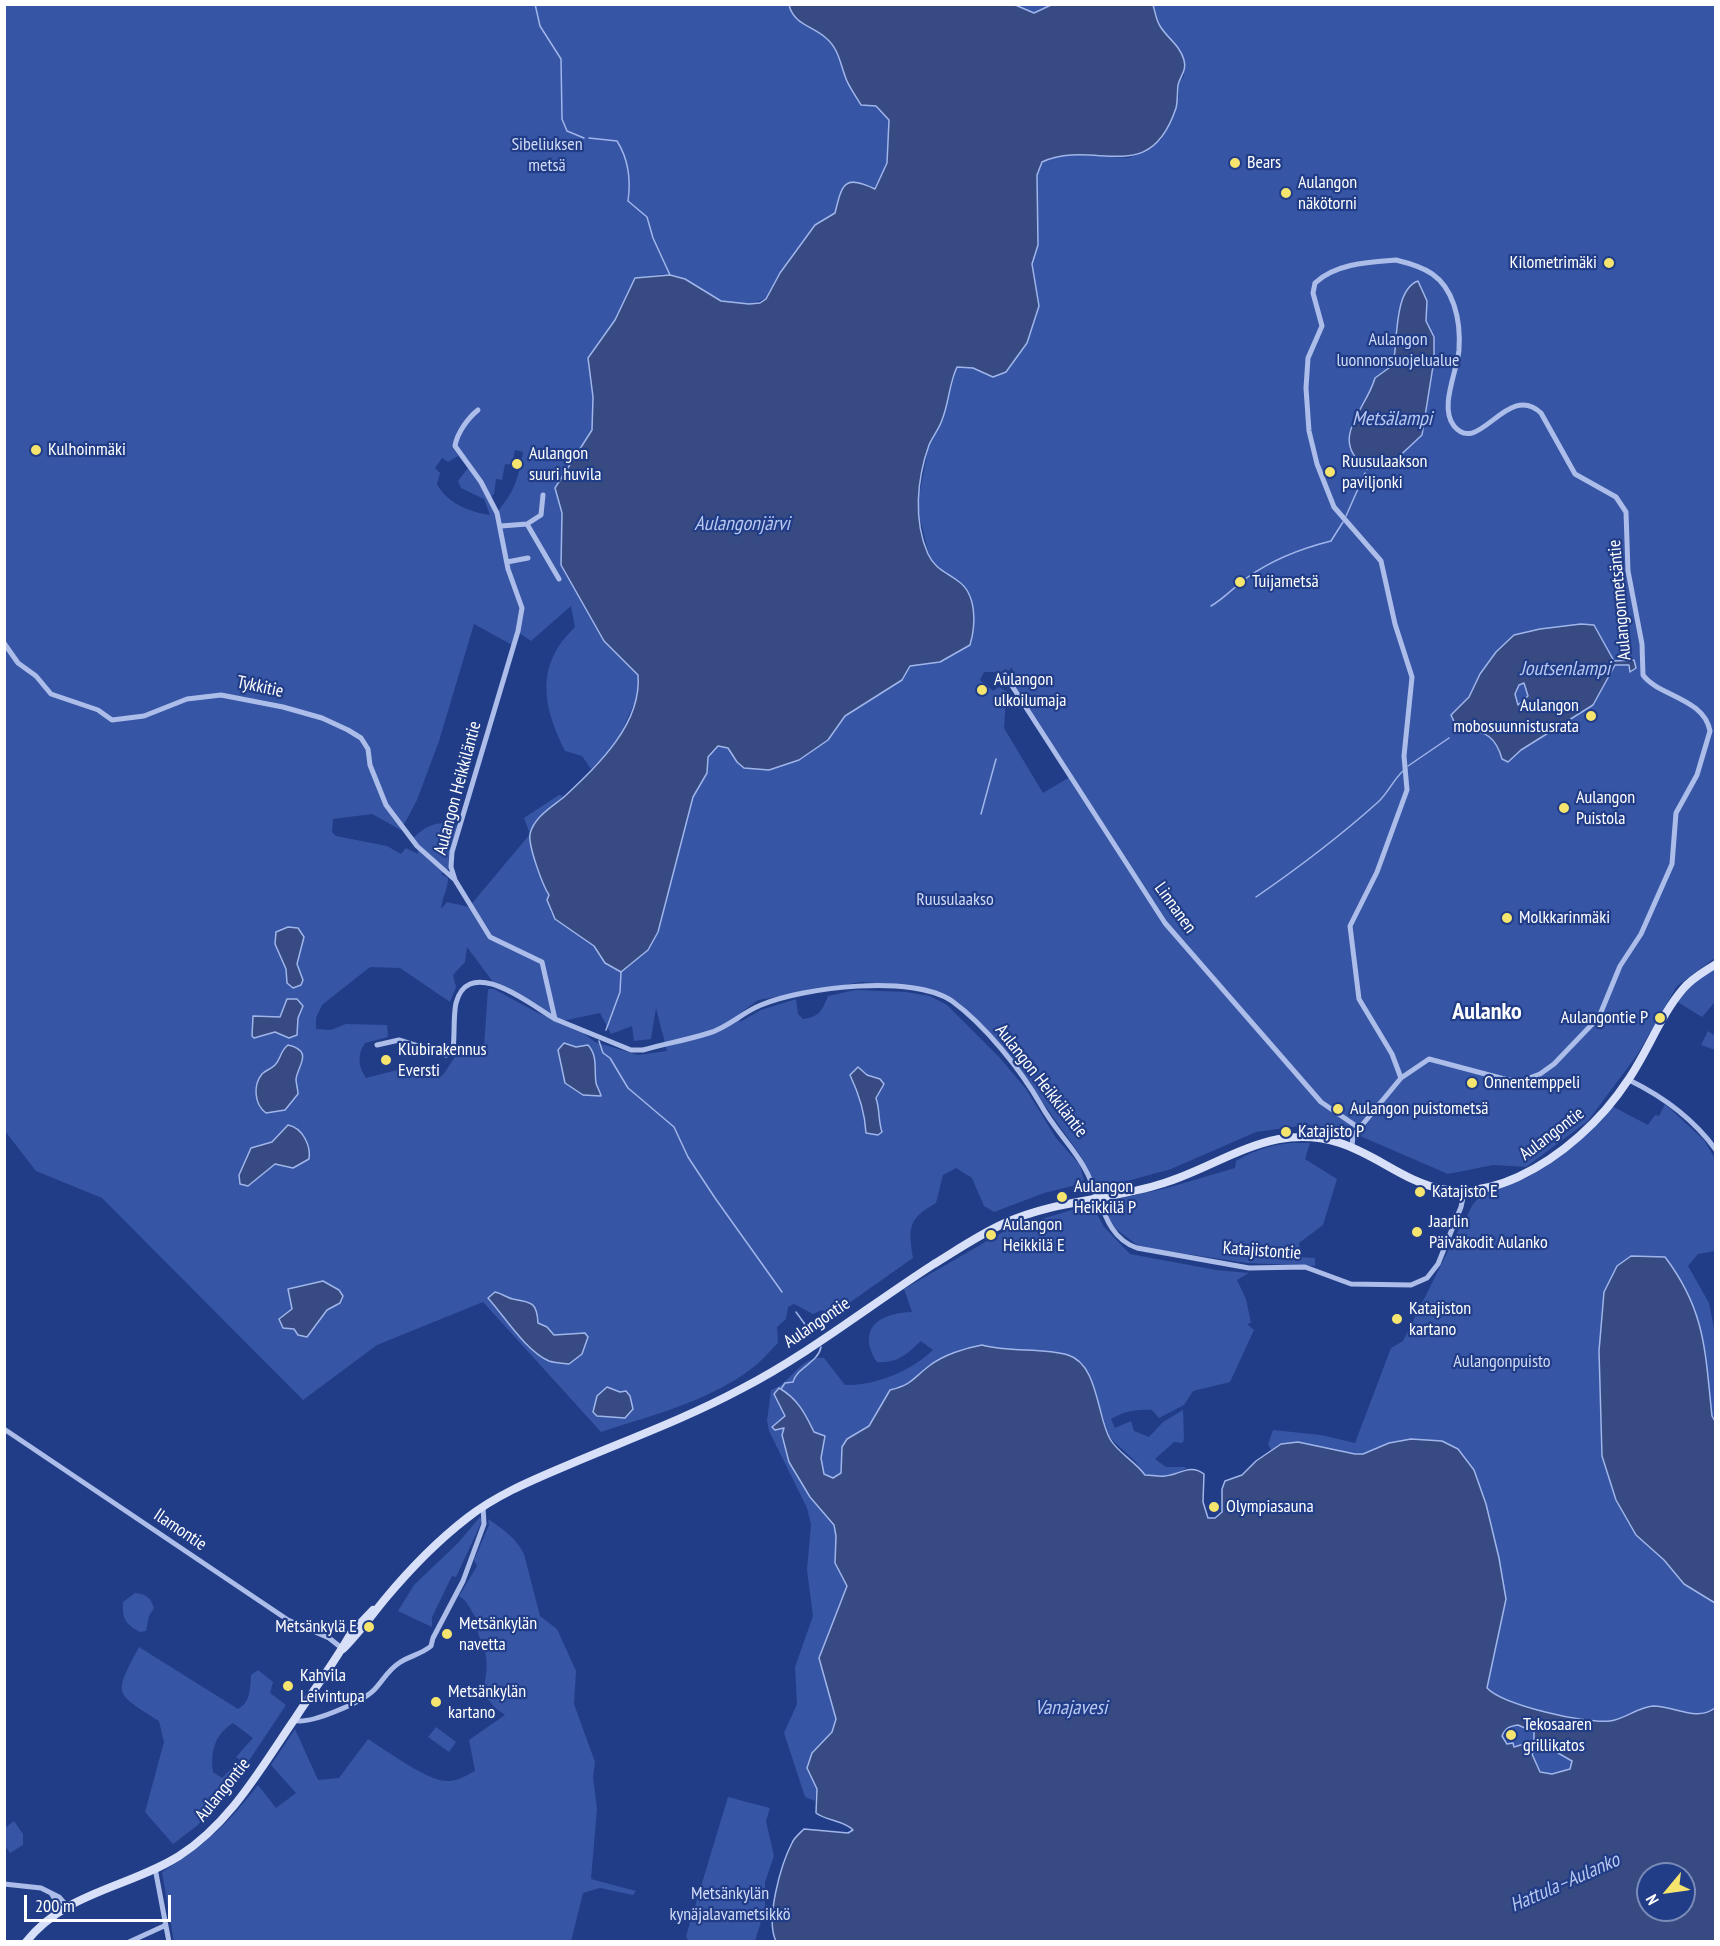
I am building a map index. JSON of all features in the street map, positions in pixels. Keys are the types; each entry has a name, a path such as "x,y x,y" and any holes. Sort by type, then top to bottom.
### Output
{"street":[{"name":"Aulangonmetsäntie","path":"1358,1130 1401,1078 1429,1059 1508,1080 1524,1080 1540,1074 1554,1064 1599,1017 1620,966 1641,934 1672,864 1676,813 1697,775 1710,731 1709,724 1697,711 1642,675 1641,638 1628,571 1628,516 1622,504 1607,490 1575,474 1550,428 1533,405 1525,403 1513,405 1477,431 1464,433 1455,428 1450,419 1449,404 1459,353 1459,332 1451,295 1437,276 1429,270 1396,260 1358,263 1330,273 1315,283 1313,293 1322,326 1308,358 1306,388 1309,431 1327,492 1334,507 1381,561 1395,624 1412,677 1404,756 1407,790 1377,872 1350,927 1359,999 1392,1054 1401,1078"},
{"name":"Aulangon Heikkiläntie","path":"478,410 471,415 456,439 455,446 481,482 497,513 507,562 522,608 519,631 452,852 451,867 455,880 490,937 542,962 555,1019 631,1050 643,1050 711,1033 762,1004 831,988 889,986 934,993 952,1001 982,1029 1023,1077 1045,1112 1080,1157 1097,1198"},
{"path":"501,526 528,524 541,515 543,495"},
{"path":"528,524 559,579"},
{"path":"507,562 528,558"},
{"name":"Tykkitie","path":"4,643 18,663 36,676 51,694 98,711 112,720 144,716 188,699 220,695 273,704 322,718 348,730 361,738 368,749 370,765 386,805 403,824 417,846 455,880"},
{"name":"Linnanen","path":"1005,675 1165,922 1321,1102 1358,1130"},
{"name":"Aulangontie","path":"26,1941 40,1925 63,1907 155,1868 187,1850 221,1820 343,1648 433,1547 483,1507 536,1479 675,1421 744,1388 899,1287 1000,1225 1040,1211 1180,1178 1258,1145 1303,1137 1328,1144 1344,1143 1352,1146 1414,1182 1434,1189 1464,1193 1497,1186 1546,1161 1597,1119 1629,1080 1680,992 1694,978 1716,964"},
{"path":"376,1045 399,1040 446,1055 453,1049 456,1004 466,985 476,981 493,982 555,1019"},
{"path":"1629,1080 1669,1101 1692,1122 1716,1150"},
{"path":"1352,1146 1352,1137 1358,1130"},
{"name":"Katajistontie","path":"1097,1198 1114,1233 1127,1244 1137,1248 1249,1268 1305,1267 1351,1284 1411,1285 1427,1278 1438,1264 1461,1207 1464,1193"},
{"name":"Ilamontie","path":"4,1430 288,1620 329,1638 343,1648"},
{"path":"293,1720 304,1723 338,1710 373,1691 385,1674 400,1662 431,1646 463,1581 484,1524 483,1507"},
{"path":"155,1868 164,1926 169,1941"},
{"path":"4,1884 41,1888 51,1893 63,1907"},
{"path":"129,1941 164,1926"}],"green space":[{"path":"5,5 789,5 791,12 799,21 821,34 833,46 848,83 861,105 876,106 889,120 887,163 874,189 857,182 846,184 835,213 815,225 780,273 766,299 749,304 721,301 685,279 663,274 636,278 615,320 588,358 593,397 592,430 555,488 562,513 561,565 604,641 638,675 639,693 615,746 591,769 582,756 565,751 551,718 546,686 548,671 553,656 562,641 575,627 571,606 531,641 518,632 514,646 474,624 439,741 417,800 401,830 372,814 333,819 332,832 336,836 387,846 401,854 406,848 418,854 418,846 412,839 435,824 447,823 461,827 452,852 451,867 441,874 448,878 441,909 447,902 469,907 530,834 524,818 559,795 564,796 543,815 533,832 533,851 549,895 547,900 552,906 550,911 560,922 595,946 608,962 621,972 648,950 658,932 693,797 707,773 708,757 718,745 728,748 737,762 745,768 769,770 798,760 828,740 845,716 902,680 910,665 940,662 970,645 973,612 970,594 960,582 940,571 929,555 917,506 929,445 943,419 957,367 973,368 994,377 1006,372 1027,343 1039,306 1032,264 1038,244 1037,175 1042,162 1061,154 1129,158 1161,140 1171,122 1179,96 1178,84 1184,76 1184,61 1179,48 1160,26 1153,5 1715,5 1715,958 1677,986 1637,1055 1588,1121 1526,1167 1493,1165 1448,1174 1346,1130 1307,1125 1256,1132 1171,1169 1109,1186 1096,1184 1080,1155 1024,1076 984,1029 952,999 918,986 861,982 758,1000 739,1014 740,1022 761,1010 796,999 798,1014 803,1019 813,1017 824,1006 828,996 855,990 906,992 930,996 947,1005 1000,1058 1026,1089 1056,1138 1080,1165 1084,1180 1080,1184 1044,1193 994,1212 984,1206 972,1178 956,1168 943,1175 936,1203 920,1214 912,1225 913,1258 832,1315 822,1310 813,1314 794,1304 788,1307 786,1319 777,1327 778,1343 756,1366 731,1383 677,1407 601,1432 483,1302 377,1345 303,1400 102,1198 36,1171 5,1131 5,647 17,664 35,677 53,696 103,715 98,709 52,693 36,675 19,662 7,644 5,646","holes":["515,450 523,452 515,484 497,512 490,497 494,494 496,479 502,480 505,464 512,465","458,456 468,468 458,481 461,488 484,499 490,515 474,512 459,505 441,491 437,484 440,473 435,468 442,458 448,462","1012,667 1014,677 1005,675 1070,777 1043,793 1004,728 1006,699 1009,693 999,687 993,691 980,680 984,672 1001,672 1005,669 1009,671","467,947 493,982 562,1021 600,1013 611,1034 632,1026 634,1041 651,1039 656,1008 667,1051 638,1055 595,1042 582,1032 536,1012 494,989 488,989 484,1047 462,1046 443,1075 437,1078 420,1078 401,1069 366,1078 360,1065 361,1052 365,1043 388,1037 387,1025 346,1024 331,1030 316,1029 316,1018 322,1005 370,967 400,968 450,1002 456,987 453,975 465,962","858,1067 867,1075 880,1079 883,1084 876,1098 882,1132 878,1135 866,1133 859,1096 850,1075"]},
{"path":"1013,5 1051,5 1034,14"},
{"path":"1715,968 1715,1002 1702,1017 1676,1001 1693,983"},
{"path":"1708,1031 1715,1036 1715,1050 1701,1045"},
{"name":"Aulangonpuisto","path":"1665,1104 1704,1140 1715,1159 1715,1251 1698,1254 1688,1266 1709,1303 1715,1334 1715,1423 1712,1416 1604,1292 1599,1351 1602,1456 1664,1560 1684,1584 1715,1603 1716,1708 1700,1714 1692,1714 1649,1708 1610,1721 1583,1720 1527,1707 1510,1701 1487,1688 1506,1599 1499,1558 1474,1470 1458,1449 1442,1441 1411,1439 1389,1443 1363,1454 1281,1444 1271,1450 1268,1444 1273,1430 1321,1435 1355,1443 1391,1348 1403,1341 1461,1225 1475,1202 1490,1191 1527,1177 1544,1167 1610,1105 1648,1125 1655,1115 1659,1116"},
{"path":"1290,1143 1310,1143 1305,1159 1337,1179 1323,1225 1299,1243 1300,1257 1315,1258 1315,1266 1247,1263 1140,1247 1113,1227 1104,1202 1167,1188 1235,1168 1236,1161 1249,1154"},
{"path":"1092,1204 1104,1227 1130,1254 1216,1270 1249,1273 1237,1280 1246,1299 1251,1323 1247,1324 1254,1330 1230,1382 1193,1391 1184,1405 1159,1418 1152,1410 1141,1410 1126,1412 1111,1419 1115,1428 1131,1421 1134,1431 1149,1437 1163,1422 1183,1410 1184,1440 1182,1443 1174,1442 1155,1459 1166,1467 1185,1467 1186,1469 1165,1477 1145,1475 1135,1461 1110,1438 1096,1396 1047,1353 1002,1351 982,1345 931,1364 909,1385 890,1390 869,1426 847,1439 842,1447 841,1473 833,1478 824,1474 821,1458 825,1436 814,1432 804,1412 795,1401 778,1388 779,1406 785,1416 772,1427 784,1427 810,1497 834,1525 835,1563 847,1586 819,1658 836,1719 832,1732 812,1753 817,1789 815,1801 805,1797 784,1733 797,1704 795,1667 813,1616 807,1570 811,1524 807,1508 769,1431 767,1421 771,1390 778,1387 802,1365 816,1358 824,1358 845,1385 868,1383 903,1371 933,1350 921,1341 896,1360 877,1362 869,1340 874,1325 881,1320 900,1313 912,1312 904,1289 1008,1229"},
{"path":"480,1517 482,1521 456,1577 452,1576 432,1617 432,1627 398,1611 414,1585 458,1543"},
{"path":"488,1519 509,1534 521,1548 540,1616 557,1629 576,1671 574,1704 595,1762 593,1777 597,1809 591,1879 636,1891 633,1895 600,1888 583,1893 571,1941 174,1942 162,1872 191,1853 214,1833 236,1812 258,1785 276,1808 296,1793 271,1765 295,1729 318,1780 339,1778 368,1739 419,1771 440,1780 455,1780 475,1771 469,1740 505,1715 495,1708 483,1693 487,1663 478,1634 479,1620 466,1601 459,1596 477,1566 474,1560 489,1525"},
{"path":"135,1593 148,1597 154,1608 149,1616 146,1631 140,1632 135,1629 124,1616 123,1602"},
{"path":"139,1647 238,1709 248,1699 251,1675 258,1670 273,1682 270,1693 286,1705 246,1765 236,1757 253,1738 233,1723 222,1732 213,1751 213,1772 222,1778 232,1768 240,1773 198,1825 173,1844 145,1812 164,1742 159,1721 133,1704 122,1691 125,1675"},
{"path":"1518,1725 1534,1732 1534,1741 1516,1746 1505,1740 1502,1736 1505,1731"},
{"path":"436,1727 456,1742 449,1752 428,1737"},
{"path":"1541,1744 1561,1746 1563,1754 1572,1761 1570,1769 1552,1774 1541,1772 1532,1754"},
{"name":"Metsänkylän kynäjalavametsikkö","path":"728,1797 770,1808 766,1821 774,1856 765,1882 765,1909 755,1941 688,1941 686,1936"},
{"path":"14,1821 23,1834 23,1845 10,1853 5,1846 5,1828"}],"water":[{"name":"Aulangonjärvi","path":"1013,4 1034,13 1051,5 1153,5 1160,26 1182,55 1185,67 1178,85 1176,108 1165,133 1151,147 1136,154 1062,156 1042,162 1037,175 1038,245 1032,264 1039,306 1027,343 1006,372 993,377 973,368 957,367 954,373 944,414 925,458 918,500 920,527 928,554 937,567 964,587 972,602 974,619 970,645 940,662 910,666 902,680 845,716 828,740 799,760 769,770 744,768 728,748 718,746 708,757 707,773 693,797 658,932 648,950 621,972 605,963 594,946 555,919 547,900 549,895 536,866 530,840 532,828 539,817 577,785 615,742 633,710 637,693 638,675 604,641 561,565 562,513 555,488 592,430 593,397 588,358 615,320 635,278 670,275 685,279 721,301 760,303 766,299 780,273 815,225 835,213 846,184 857,182 875,189 887,163 889,120 876,106 861,105 848,83 833,46 821,34 799,21 791,12 789,5"},
{"name":"Metsälampi","path":"1418,281 1427,301 1426,321 1434,337 1434,360 1422,435 1392,463 1378,468 1362,464 1353,454 1349,443 1350,433 1375,378 1393,365 1400,306 1410,286"},
{"name":"Joutsenlampi","path":"1581,624 1594,625 1614,661 1634,660 1636,668 1630,672 1629,665 1615,665 1593,705 1521,750 1508,762 1502,759 1497,745 1489,737 1479,731 1465,728 1459,732 1451,715 1469,697 1480,674 1496,652 1514,635","holes":["1524,683 1528,696 1518,705 1515,694 1519,685"]},
{"path":"288,927 298,928 304,937 297,964 303,980 301,985 293,988 287,983 286,969 275,944 276,932"},
{"path":"287,999 297,999 303,1006 298,1018 297,1035 289,1038 275,1032 254,1038 252,1036 253,1016 280,1017"},
{"path":"564,1043 576,1047 588,1045 591,1049 596,1083 601,1096 583,1095 565,1083 558,1050"},
{"path":"288,1045 296,1048 302,1055 296,1079 298,1094 285,1110 266,1113 257,1100 257,1083 262,1074 277,1063"},
{"path":"858,1067 867,1075 880,1079 884,1084 876,1098 882,1132 878,1135 866,1133 861,1103 850,1075"},
{"path":"288,1125 298,1130 305,1138 309,1149 309,1159 293,1168 275,1164 248,1186 240,1184 239,1175 251,1148 272,1142"},
{"path":"1631,1256 1665,1257 1689,1296 1701,1333 1712,1416 1716,1423 1715,1603 1684,1584 1664,1560 1636,1535 1616,1500 1602,1456 1599,1351 1604,1292 1617,1266"},
{"path":"323,1281 339,1290 343,1296 340,1303 327,1310 307,1337 298,1335 294,1329 283,1328 279,1319 292,1309 288,1289"},
{"path":"495,1292 532,1304 538,1323 547,1327 554,1335 585,1333 588,1337 582,1354 569,1364 551,1362 540,1356 524,1342 488,1298"},
{"name":"Vanajavesi","path":"982,1345 1058,1353 1078,1360 1091,1379 1106,1429 1113,1444 1145,1475 1165,1476 1189,1470 1204,1474 1203,1502 1208,1518 1215,1518 1222,1512 1222,1489 1225,1481 1242,1475 1256,1461 1281,1444 1298,1442 1363,1454 1389,1443 1411,1439 1442,1441 1458,1449 1474,1470 1486,1504 1506,1599 1487,1688 1509,1701 1526,1707 1582,1720 1616,1720 1642,1708 1653,1706 1693,1714 1708,1712 1715,1708 1715,1941 776,1941 773,1932 773,1906 783,1864 794,1839 804,1829 848,1833 853,1830 816,1813 817,1789 807,1768 812,1753 832,1732 836,1719 819,1658 847,1586 835,1563 834,1525 810,1497 789,1462 782,1435 784,1428 775,1430 772,1427 785,1416 774,1394 779,1388 791,1396 804,1412 814,1432 825,1436 821,1458 824,1474 833,1478 841,1473 842,1447 847,1439 869,1426 890,1390 908,1383 929,1366 954,1352","holes":["1518,1725 1534,1732 1534,1741 1514,1747 1513,1743 1507,1744 1502,1736 1508,1728","1541,1744 1561,1746 1563,1750 1558,1753 1572,1761 1570,1769 1552,1774 1540,1772 1532,1754"]},
{"path":"607,1387 620,1392 626,1391 630,1396 633,1409 625,1418 597,1416 593,1412 597,1396"}],"waterway":[{"path":"535,4 540,26 561,59 562,119 567,131 584,138"},
{"path":"589,138 617,141 628,170 628,201 647,217 653,238 670,275"},
{"path":"1346,516 1365,473"},
{"path":"1211,606 1267,565 1299,551 1331,541 1343,522"},
{"path":"1408,766 1449,738"},
{"path":"981,814 996,759"},
{"path":"1256,897 1363,816 1381,800 1403,771"},
{"path":"606,1030 620,992 621,972"},
{"path":"599,1041 603,1053 610,1058 628,1088 674,1127 688,1157 782,1292"},
{"path":"796,1312 807,1327"},
{"path":"781,1389 785,1383 793,1382 798,1373 816,1357 821,1347"}],"place":[{"name":"Bears","path":"1235,163"},
{"name":"Aulangon näkötorni","path":"1286,193"},
{"name":"Kilometrimäki","path":"1609,263"},
{"name":"Kulhoinmäki","path":"36,450"},
{"name":"Aulangon suuri huvila","path":"517,464"},
{"name":"Ruusulaakson paviljonki","path":"1330,472"},
{"name":"Tuijametsä","path":"1240,582"},
{"name":"Aulangon ulkoilumaja","path":"982,690"},
{"name":"Aulangon mobosuunnistusrata","path":"1591,716"},
{"name":"Aulangon Puistola","path":"1564,808"},
{"name":"Molkkarinmäki","path":"1507,918"},
{"name":"Aulangontie P","path":"1660,1018"},
{"name":"Klubirakennus Eversti","path":"386,1060"},
{"name":"Onnentemppeli","path":"1472,1083"},
{"name":"Aulangon puistometsä","path":"1338,1109"},
{"name":"Katajisto P","path":"1286,1132"},
{"name":"Katajisto E","path":"1420,1192"},
{"name":"Aulangon Heikkilä P","path":"1062,1197"},
{"name":"Jaarlin Päiväkodit Aulanko","path":"1417,1232"},
{"name":"Aulangon Heikkilä E","path":"991,1235"},
{"name":"Katajiston kartano","path":"1397,1319"},
{"name":"Olympiasauna","path":"1214,1507"},
{"name":"Metsänkylä E","path":"369,1627"},
{"name":"Metsänkylän navetta","path":"447,1634"},
{"name":"Kahvila Leivintupa","path":"288,1686"},
{"name":"Metsänkylän kartano","path":"436,1702"},
{"name":"Tekosaaren grillikatos","path":"1511,1735"}],"district":[{"name":"Aulanko","path":"1487,1012"}],"park label":[{"name":"Sibeliuksen metsä","path":"547,155"},
{"name":"Aulangon luonnonsuojelualue","path":"1398,350"},
{"name":"Ruusulaakso","path":"955,900"}],"water label":[{"name":"Hattula–Aulanko","path":"1565,1883"}]}
